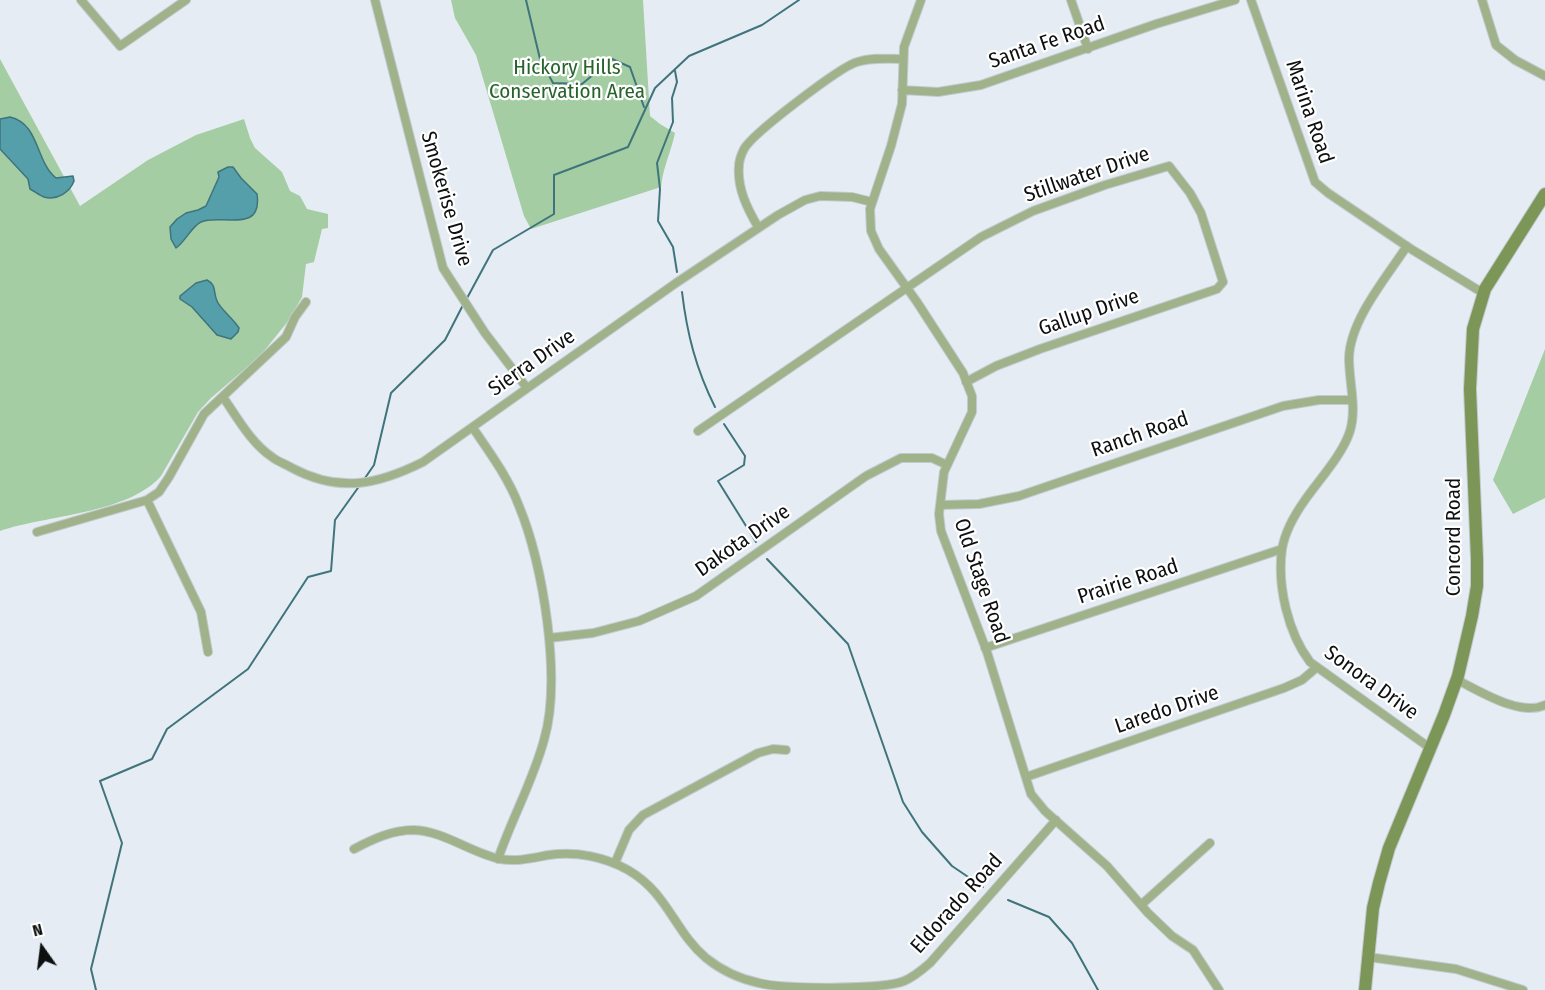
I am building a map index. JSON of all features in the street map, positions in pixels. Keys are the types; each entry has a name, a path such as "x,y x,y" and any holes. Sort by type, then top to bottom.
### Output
{"main road":[{"name":"Concord Road","path":"1365,990 1373,908 1389,848 1457,680 1466,649 1477,586 1478,559 1470,389 1473,329 1483,293 1545,194"}],"street":[{"path":"81,0 120,46 186,0"},
{"name":"Smokerise Drive","path":"375,0 443,268 485,333 527,388"},
{"name":"Old Stage Road","path":"921,0 904,47 902,104 891,146 870,208 871,231 879,249 939,334 972,396 972,412 947,465 940,505 941,531 985,648 1031,794 1045,811 1107,866 1172,936 1193,950 1219,990"},
{"path":"1071,0 1088,49"},
{"name":"Santa Fe Road","path":"902,90 938,92 981,85 1156,24 1235,0"},
{"name":"Marina Road","path":"1251,0 1315,182 1407,246 1483,293"},
{"path":"1482,0 1496,45 1515,60 1545,76"},
{"path":"758,226 750,213 740,185 739,165 745,148 756,135 792,106 854,63 871,58 903,59"},
{"name":"Stillwater Drive","path":"907,288 981,237 1033,211 1169,165 1190,193 1201,213 1223,282"},
{"name":"Sierra Drive","path":"223,397 256,443 271,457 310,478 354,484 400,474 423,462 473,428 758,226 805,200 820,196 872,202"},
{"name":"Sonora Drive","path":"1407,246 1366,308 1354,332 1349,358 1351,425 1346,441 1300,506 1288,531 1282,549 1282,583 1293,630 1302,650 1316,668 1430,748"},
{"name":"Gallup Drive","path":"966,382 996,366 1040,349 1217,289 1223,282"},
{"path":"698,431 907,288"},
{"path":"37,532 147,500 159,492 204,414 286,337 295,317 306,302"},
{"name":"Ranch Road","path":"940,505 979,504 1019,496 1283,406 1319,400 1352,400"},
{"path":"473,428 503,471 523,515 536,562 551,655 550,703 545,738 498,859"},
{"name":"Dakota Drive","path":"549,638 593,633 628,625 696,596 866,476 901,458 932,458 947,465"},
{"path":"147,500 201,612 208,652"},
{"name":"Prairie Road","path":"985,648 1282,549"},
{"name":"Laredo Drive","path":"1026,777 1284,688 1302,680 1316,668"},
{"path":"1457,680 1514,706 1534,709 1545,705"},
{"path":"615,863 629,830 652,809 758,753 773,749 786,750"},
{"name":"Eldorado Road","path":"354,849 393,832 414,830 432,833 498,859 523,860 568,854 615,863 639,877 654,890 692,944 708,959 730,973 767,984 854,988 906,981 918,973 936,957 1056,820"},
{"path":"1141,905 1210,843"},
{"path":"1368,957 1456,969 1523,990"}],"green space":[{"name":"Hickory Hills Conservation Area","path":"451,0 643,0 650,116 675,133 661,187 531,229 524,216 476,55 455,18"},
{"path":"0,59 80,206 148,160 196,135 244,119 255,148 282,172 290,191 300,196 307,209 328,214 328,228 322,229 314,262 306,264 302,297 289,320 260,356 198,412 161,476 146,489 108,506 0,531"},
{"path":"1545,349 1545,498 1513,514 1493,480"}],"water":[{"path":"10,117 27,127 49,171 56,178 73,176 74,181 66,192 58,197 49,198 30,189 28,179 0,149 0,119"},
{"path":"233,167 257,194 257,207 253,214 247,219 201,222 176,248 171,239 170,227 186,213 206,206 219,177 218,172"},
{"path":"207,280 214,286 219,304 239,328 231,339 217,335 192,307 180,299 180,296 196,283"}],"waterway":[{"path":"526,0 540,59 553,83 582,84 612,59 630,67 644,107"},
{"path":"466,300 493,250 554,214 554,175 628,147 655,88 689,56 762,25 799,0"},
{"path":"675,71 677,82 672,98 673,122 657,163 660,189 658,221 673,247 677,272"},
{"path":"682,292 693,351 715,407"},
{"path":"365,478 374,465 391,393 445,340 463,305"},
{"path":"724,424 745,456 744,465 718,481 756,542"},
{"path":"96,990 91,969 122,843 100,781 152,759 167,729 248,669 308,577 331,571 335,520 360,485"},
{"path":"767,559 848,644 903,802 922,832 952,866 983,887"},
{"path":"1008,900 1049,917 1072,943 1098,990"}]}
